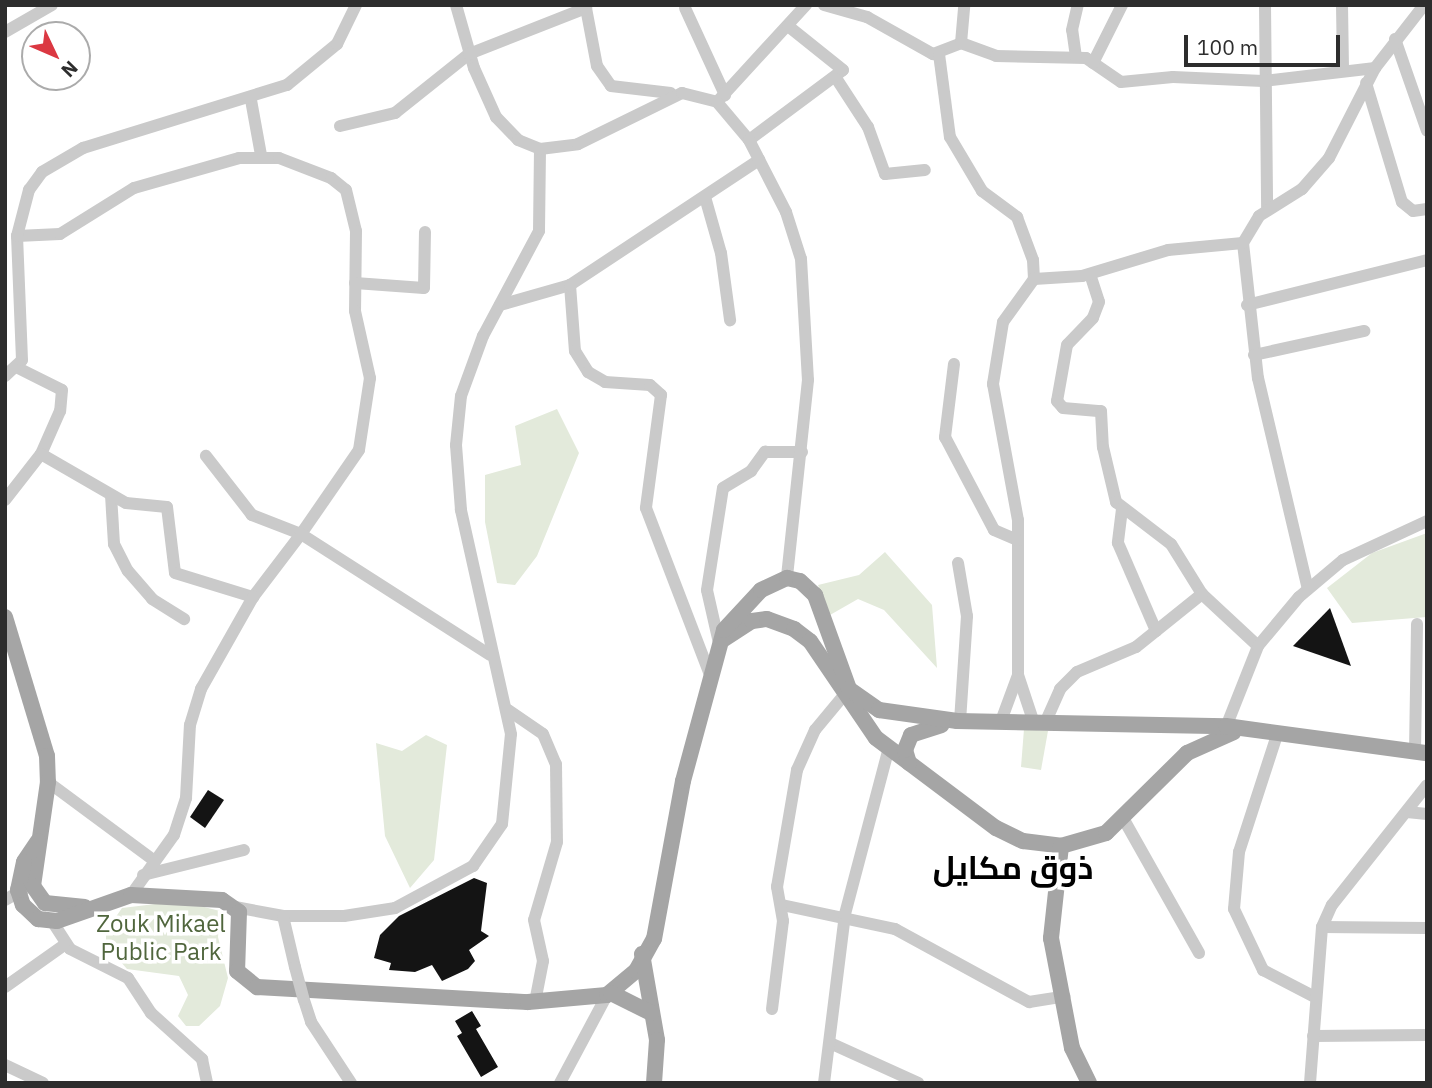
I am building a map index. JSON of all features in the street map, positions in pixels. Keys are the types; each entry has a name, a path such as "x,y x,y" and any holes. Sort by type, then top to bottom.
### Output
{"main road":[{"path":"609,994 644,950 655,925 682,781 719,643 736,615 761,590 787,578 800,581 815,595 846,692 879,710 959,721 1039,720 1181,725 1421,752"},
{"path":"761,590 755,607 762,620"},
{"path":"5,617 40,718 48,782 38,841 24,862 19,892 30,914 52,921 131,895 204,897 235,907 240,923 236,963 249,985 371,996 535,1002 609,994 653,1018"},
{"path":"719,643 762,620 794,629 811,643 889,748 996,828 1023,841 1061,846 1106,833 1176,762 1225,730"},
{"path":"811,643 827,636"},
{"path":"909,763 905,750 911,735 959,721"},
{"path":"1176,762 1181,725"},
{"path":"1061,846 1050,928 1065,996 1072,1048 1088,1083"},
{"path":"19,892 45,903 88,907"},
{"path":"579,997 619,976 644,950"},
{"path":"644,950 653,1018 654,1083"}],"street":[{"path":"5,32 52,5"},
{"path":"18,369 17,236 29,190 62,157 251,100 314,68 338,44 356,5"},
{"path":"456,5 469,54 496,117 518,140 540,149 587,141 682,93"},
{"path":"824,5 867,16 920,51 939,54 961,43 996,56 1076,57 1093,63 1121,82 1173,77 1263,81 1343,69 1375,68"},
{"path":"961,43 964,5"},
{"path":"1076,57 1072,30 1079,5"},
{"path":"1093,63 1122,5"},
{"path":"1265,5 1263,81 1267,210"},
{"path":"1342,5 1343,69"},
{"path":"1308,589 1254,355 1243,243 1267,210 1318,173 1375,68 1424,5"},
{"path":"340,126 404,108 469,54 586,6 597,66 611,86 721,98"},
{"path":"721,98 788,26 803,6"},
{"path":"685,8 721,98 750,140 786,212 804,276 809,366 787,578"},
{"path":"750,140 836,78 840,65 788,26"},
{"path":"1395,40 1427,131"},
{"path":"939,54 950,136 982,191 1020,223 1034,279"},
{"path":"836,78 868,127 885,174 925,170"},
{"path":"1366,83 1405,208 1427,209"},
{"path":"251,100 261,155"},
{"path":"235,907 283,916 344,916 395,908 473,866 502,824 512,759 508,710 490,655 461,510 456,445 470,363 544,218 540,149"},
{"path":"17,236 48,237 134,188 201,165 261,155 317,171 346,190 355,213 355,284 360,345 370,378 366,424 354,459 253,597 201,689 190,725 186,798 174,835 152,859 131,895"},
{"path":"499,305 570,285 760,160"},
{"path":"705,197 721,253 730,320"},
{"path":"355,284 424,288 425,232"},
{"path":"1001,721 1018,676 1018,540 994,400 994,365 1003,322 1034,279 1090,274 1155,253 1243,243"},
{"path":"1247,305 1427,260"},
{"path":"1090,274 1097,309 1067,345 1057,401 1063,408 1103,414 1103,447 1114,498 1122,509 1177,551 1202,594 1258,646"},
{"path":"570,285 575,351 588,372 605,382 650,385 661,395 646,508 711,677"},
{"path":"1254,355 1364,331"},
{"path":"954,364 945,437 994,530 1018,540"},
{"path":"5,376 18,369"},
{"path":"5,500 41,454 60,411 62,390 18,369"},
{"path":"719,643 708,590 723,488 751,471 765,452 802,452"},
{"path":"41,454 132,505 170,511 177,575 253,597"},
{"path":"206,456 252,515 301,534 490,655"},
{"path":"111,495 114,544 128,571 152,599 184,619"},
{"path":"1122,509 1117,538 1156,631"},
{"path":"1225,730 1258,646 1308,589 1343,560 1427,521"},
{"path":"958,563 967,617 959,721"},
{"path":"1039,720 1060,689 1077,673 1126,653 1202,594"},
{"path":"1418,624 1421,752"},
{"path":"1018,676 1039,720"},
{"path":"772,1009 782,905 777,887 797,770 815,730 846,692"},
{"path":"508,710 543,734 556,764 557,842 534,920 543,961 535,1002"},
{"path":"1277,735 1239,852 1234,909 1263,970 1313,996"},
{"path":"824,1083 845,915 889,748"},
{"path":"48,782 152,859"},
{"path":"1310,1083 1313,996 1322,927 1332,905 1427,785"},
{"path":"1407,812 1427,814"},
{"path":"1123,818 1199,953"},
{"path":"143,875 244,850"},
{"path":"782,905 845,915 926,942 1018,998 1042,1003 1065,996"},
{"path":"283,916 311,1022 351,1083"},
{"path":"52,921 64,945 128,978 151,1013 202,1059 206,1083"},
{"path":"1322,927 1427,928"},
{"path":"5,987 64,945"},
{"path":"560,1083 591,1020 609,994"},
{"path":"579,997 591,1020"},
{"path":"1313,1036 1427,1035"},
{"path":"830,1043 918,1083"},
{"path":"5,1065 43,1083"}],"green space":[{"path":"557,409 579,453 537,556 515,585 497,583 485,522 485,475 521,465 515,426"},
{"path":"1427,533 1427,617 1352,623 1327,588 1372,553"},
{"path":"885,552 932,605 937,668 884,610 858,599 830,615 818,585 859,575"},
{"path":"1024,729 1048,731 1041,770 1021,767"},
{"path":"426,735 447,745 434,860 410,888 385,836 376,743 402,751"},
{"name":"Zouk Mikael Public Park","path":"180,901 220,911 218,937 228,978 220,1006 199,1026 186,1026 178,1016 188,995 179,976 127,969 106,945 106,931 122,908"}],"building":[{"path":"1330,608 1351,666 1293,646"},
{"path":"208,790 224,800 205,828 190,817"},
{"path":"474,878 487,883 481,931 489,936 469,950 475,961 468,969 442,981 432,965 415,972 389,970 391,963 374,958 380,935 399,916"},
{"path":"472,1011 481,1026 476,1029 498,1067 481,1077 457,1036 462,1033 455,1021"}],"district":[{"name":"ذوق مكايل","path":"1013,867"}]}
